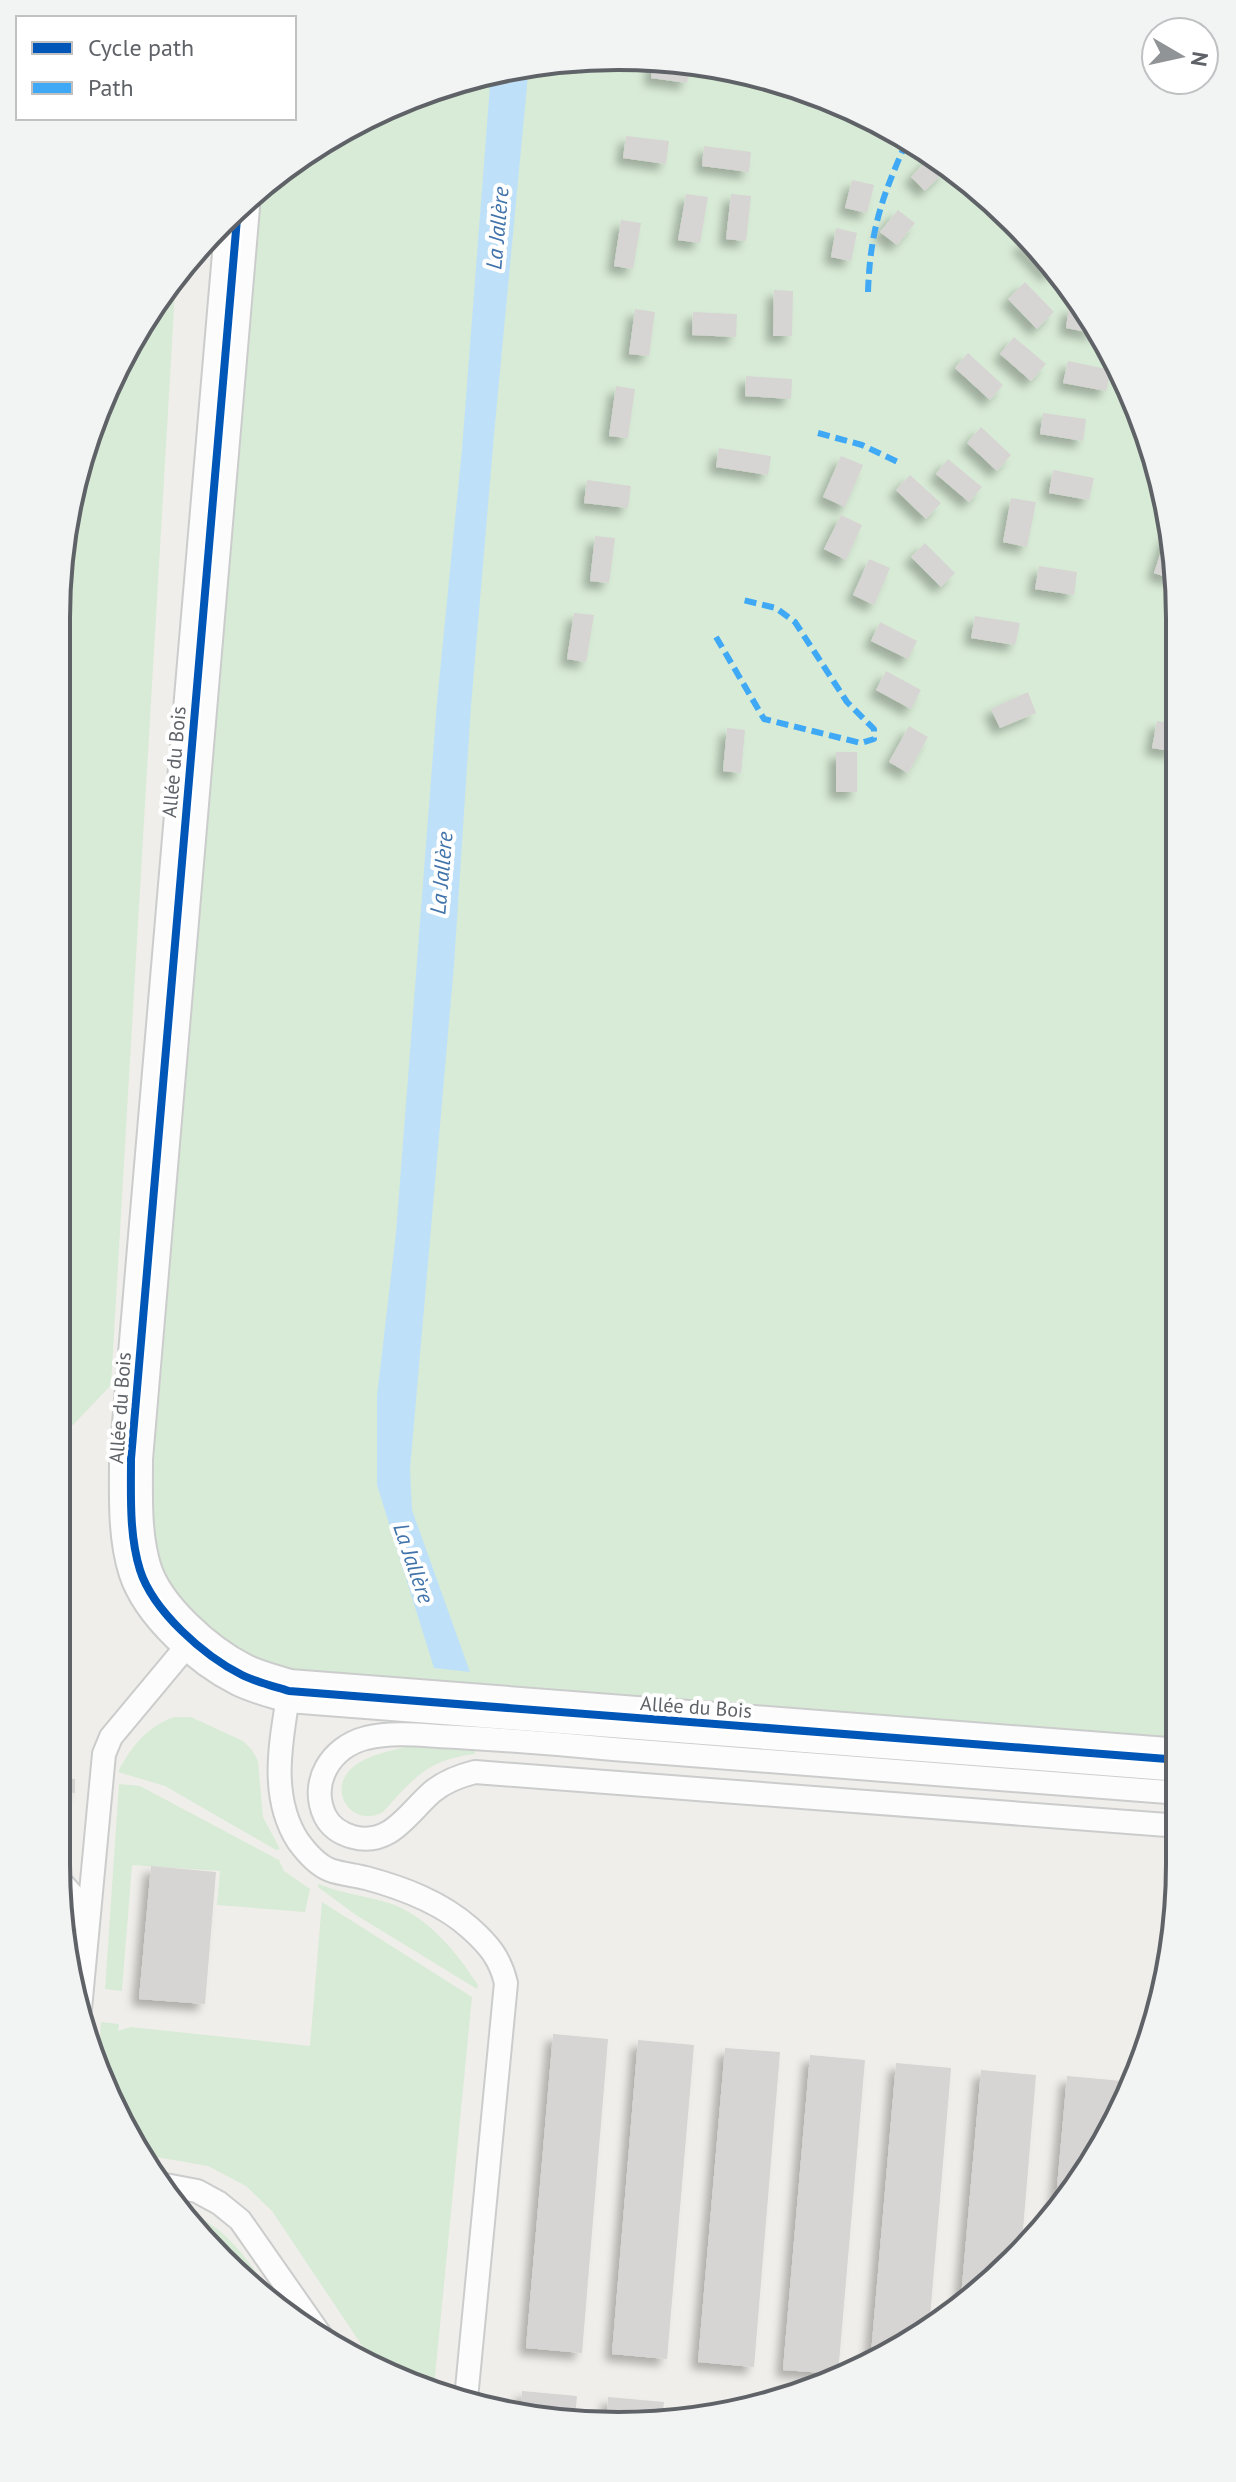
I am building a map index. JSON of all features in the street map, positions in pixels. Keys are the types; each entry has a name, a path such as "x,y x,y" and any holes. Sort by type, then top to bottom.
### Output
{"street":[{"name":"Allée du Bois","path":"236,226 131,1459 131,1515 140,1571 174,1624 191,1641 242,1675 289,1691 1166,1759"}],"lane":[{"path":"83,1978 104,1754 111,1737 191,1641"},
{"path":"289,1691 279,1755 281,1795 289,1826 306,1853 328,1869 408,1890 457,1916 491,1947 502,1965 506,1983 505,2000 467,2390"},
{"path":"1166,1792 509,1740 393,1734 363,1739 342,1751 323,1770 318,1793 326,1818 341,1834 359,1839 380,1838 389,1833 451,1779 475,1772 1166,1825"},
{"path":"71,1893 87,1927"},
{"path":"175,2187 197,2191 240,2220 306,2314"}],"green space":[{"path":"582,71 654,71 760,89 828,112 892,143 952,183 979,206 1053,284 1093,344 1124,408 1137,442 1155,511 1165,582 1166,618 1166,1737 280,1668 250,1657 217,1639 166,1584 157,1556 150,1505 260,204 284,183 344,143 408,112 476,89"},
{"path":"175,296 111,1385 70,1425 71,582 81,511 99,442 143,344"},
{"path":"174,1717 191,1717 243,1741 252,1750 258,1761 263,1817 280,1849 276,1850 165,1786 118,1772 140,1739 155,1726"},
{"path":"412,1745 475,1750 475,1754 445,1761 423,1772 383,1812 362,1816 353,1812 342,1797 345,1777 352,1768 373,1756"},
{"path":"119,1784 140,1786 279,1860 284,1871 310,1889 305,1912 217,1905 220,1871 132,1865 122,1991 105,1989"},
{"path":"319,1884 392,1904 418,1918 461,1961 478,1985 477,1989 356,1915 318,1887"},
{"path":"322,1902 472,1997 435,2380 364,2349 272,2211 246,2186 208,2166 155,2157 112,2074 100,2042 101,2022 119,2024 118,2031 131,2027 310,2046"},
{"path":"201,2219 225,2235 260,2278"}],"water":[{"name":"La Jallère","path":"528,78 471,706 454,965 410,1469 412,1510 470,1672 434,1668 377,1485 377,1396 396,1233 437,702 462,449 490,86"}],"building":[{"path":"652,71 688,75 687,83 651,78"},
{"path":"626,136 669,141 666,164 623,158"},
{"path":"704,146 751,152 749,172 702,166"},
{"path":"924,163 941,175 925,191 911,177"},
{"path":"852,180 874,185 867,213 845,208"},
{"path":"686,194 708,197 700,243 678,240"},
{"path":"731,194 751,196 746,241 726,239"},
{"path":"898,210 915,223 897,245 880,232"},
{"path":"621,220 641,223 633,269 614,266"},
{"path":"836,228 857,233 851,261 831,257"},
{"path":"1025,282 1054,312 1037,329 1008,299"},
{"path":"774,290 793,291 792,336 773,336"},
{"path":"1069,307 1069,307 1085,332 1066,328"},
{"path":"635,309 655,312 649,356 629,354"},
{"path":"693,312 737,314 736,337 692,335"},
{"path":"1014,337 1046,364 1031,381 1000,354"},
{"path":"968,353 1003,385 990,400 955,368"},
{"path":"1068,361 1105,369 1109,377 1106,391 1063,383"},
{"path":"746,376 792,379 791,399 745,396"},
{"path":"616,386 635,389 628,438 609,436"},
{"path":"1043,413 1086,419 1083,441 1040,434"},
{"path":"981,427 1011,455 997,471 967,443"},
{"path":"719,448 771,456 768,475 716,467"},
{"path":"841,456 863,465 845,507 823,497"},
{"path":"948,459 982,487 969,502 936,474"},
{"path":"1053,470 1094,478 1089,500 1049,493"},
{"path":"910,475 941,503 926,519 896,490"},
{"path":"587,480 631,486 628,508 584,503"},
{"path":"1011,498 1036,502 1027,547 1003,542"},
{"path":"841,515 862,525 846,560 824,549"},
{"path":"595,536 615,538 609,583 590,581"},
{"path":"925,543 955,573 941,587 911,557"},
{"path":"1161,550 1164,576 1154,573"},
{"path":"869,559 890,568 874,605 853,595"},
{"path":"1039,566 1077,572 1074,595 1035,589"},
{"path":"574,613 594,615 586,662 567,659"},
{"path":"975,616 1020,623 1015,645 971,638"},
{"path":"880,622 917,641 908,659 871,641"},
{"path":"886,671 921,690 911,709 876,690"},
{"path":"1028,692 1036,713 1000,728 991,709"},
{"path":"1157,721 1166,722 1166,750 1152,748"},
{"path":"909,726 928,737 908,773 889,762"},
{"path":"727,728 745,730 741,773 723,771"},
{"path":"836,752 857,752 857,792 836,792"},
{"path":"70,1778 75,1779 75,1793 70,1792"},
{"path":"151,1866 216,1872 205,2004 139,1999"},
{"path":"553,2034 608,2039 582,2353 526,2348"},
{"path":"638,2040 694,2045 667,2359 612,2354"},
{"path":"725,2048 780,2052 754,2367 698,2362"},
{"path":"810,2055 865,2060 839,2365 821,2373 783,2370"},
{"path":"896,2063 951,2068 930,2314 871,2349"},
{"path":"981,2070 1036,2075 1023,2233 962,2291"},
{"path":"1067,2076 1121,2081 1093,2138 1057,2193"},
{"path":"522,2391 577,2396 576,2410 521,2403"},
{"path":"608,2397 664,2402 663,2410 607,2412"}],"marked path":[{"path":"868,292 871,250 879,214 903,150"},
{"path":"818,433 862,445 900,463"},
{"path":"716,637 764,719 861,743 874,739 874,729 847,702 795,622 776,608 743,600"}],"cycle path":[{"path":"236,226 131,1459 134,1543 140,1570 156,1601 182,1631 227,1667 289,1691 1166,1759"}]}
